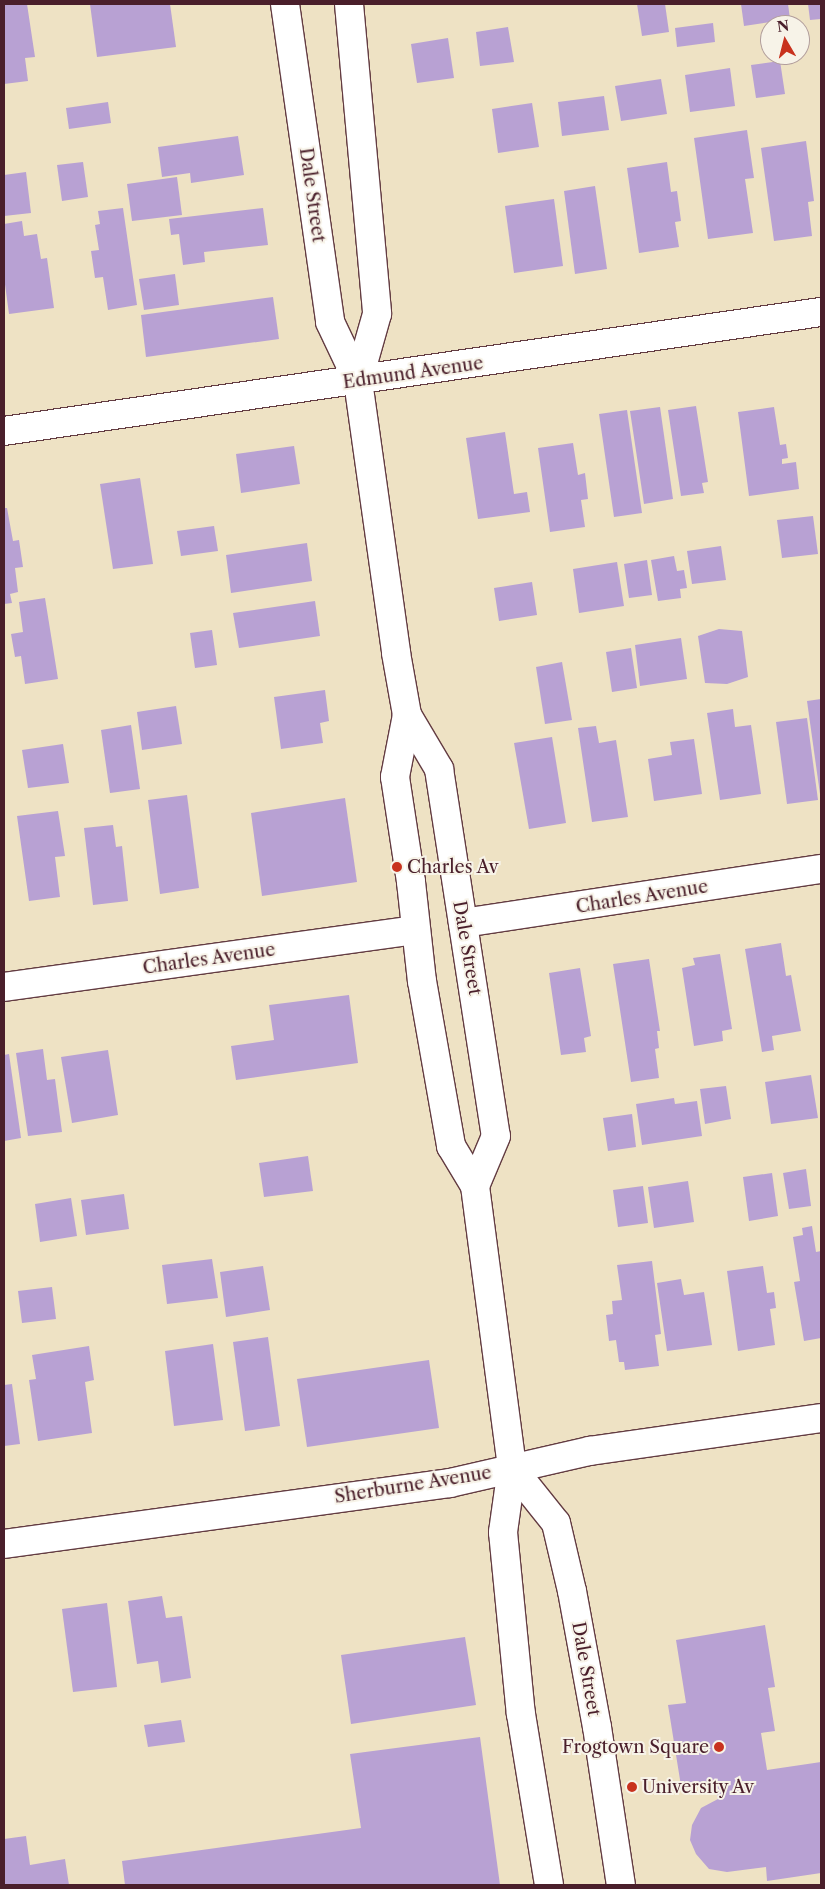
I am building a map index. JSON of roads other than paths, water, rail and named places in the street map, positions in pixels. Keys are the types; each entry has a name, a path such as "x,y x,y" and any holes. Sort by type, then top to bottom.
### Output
{"main road":[{"name":"Dale Street","path":"285,4 330,322 358,381 396,653 407,716 395,777 411,882 415,930 451,1146 475,1186 512,1468 503,1532 521,1714 549,1885"},
{"name":"Dale Street","path":"349,4 377,314 358,381"},
{"name":"Edmund Avenue","path":"4,431 358,381 821,312"},
{"name":"Dale Street","path":"407,716 440,769 496,1136 475,1186"},
{"name":"Charles Avenue","path":"463,923 821,870"},
{"name":"Charles Avenue","path":"4,988 415,930"},
{"name":"Sherburne Avenue","path":"4,1544 450,1483 590,1451 821,1418"},
{"name":"Dale Street","path":"512,1468 556,1523 576,1610 621,1885"}],"place":[{"name":"Charles Av","path":"397,867"},
{"name":"Frogtown Square","path":"719,1747"},
{"name":"University Av","path":"632,1787"}]}
